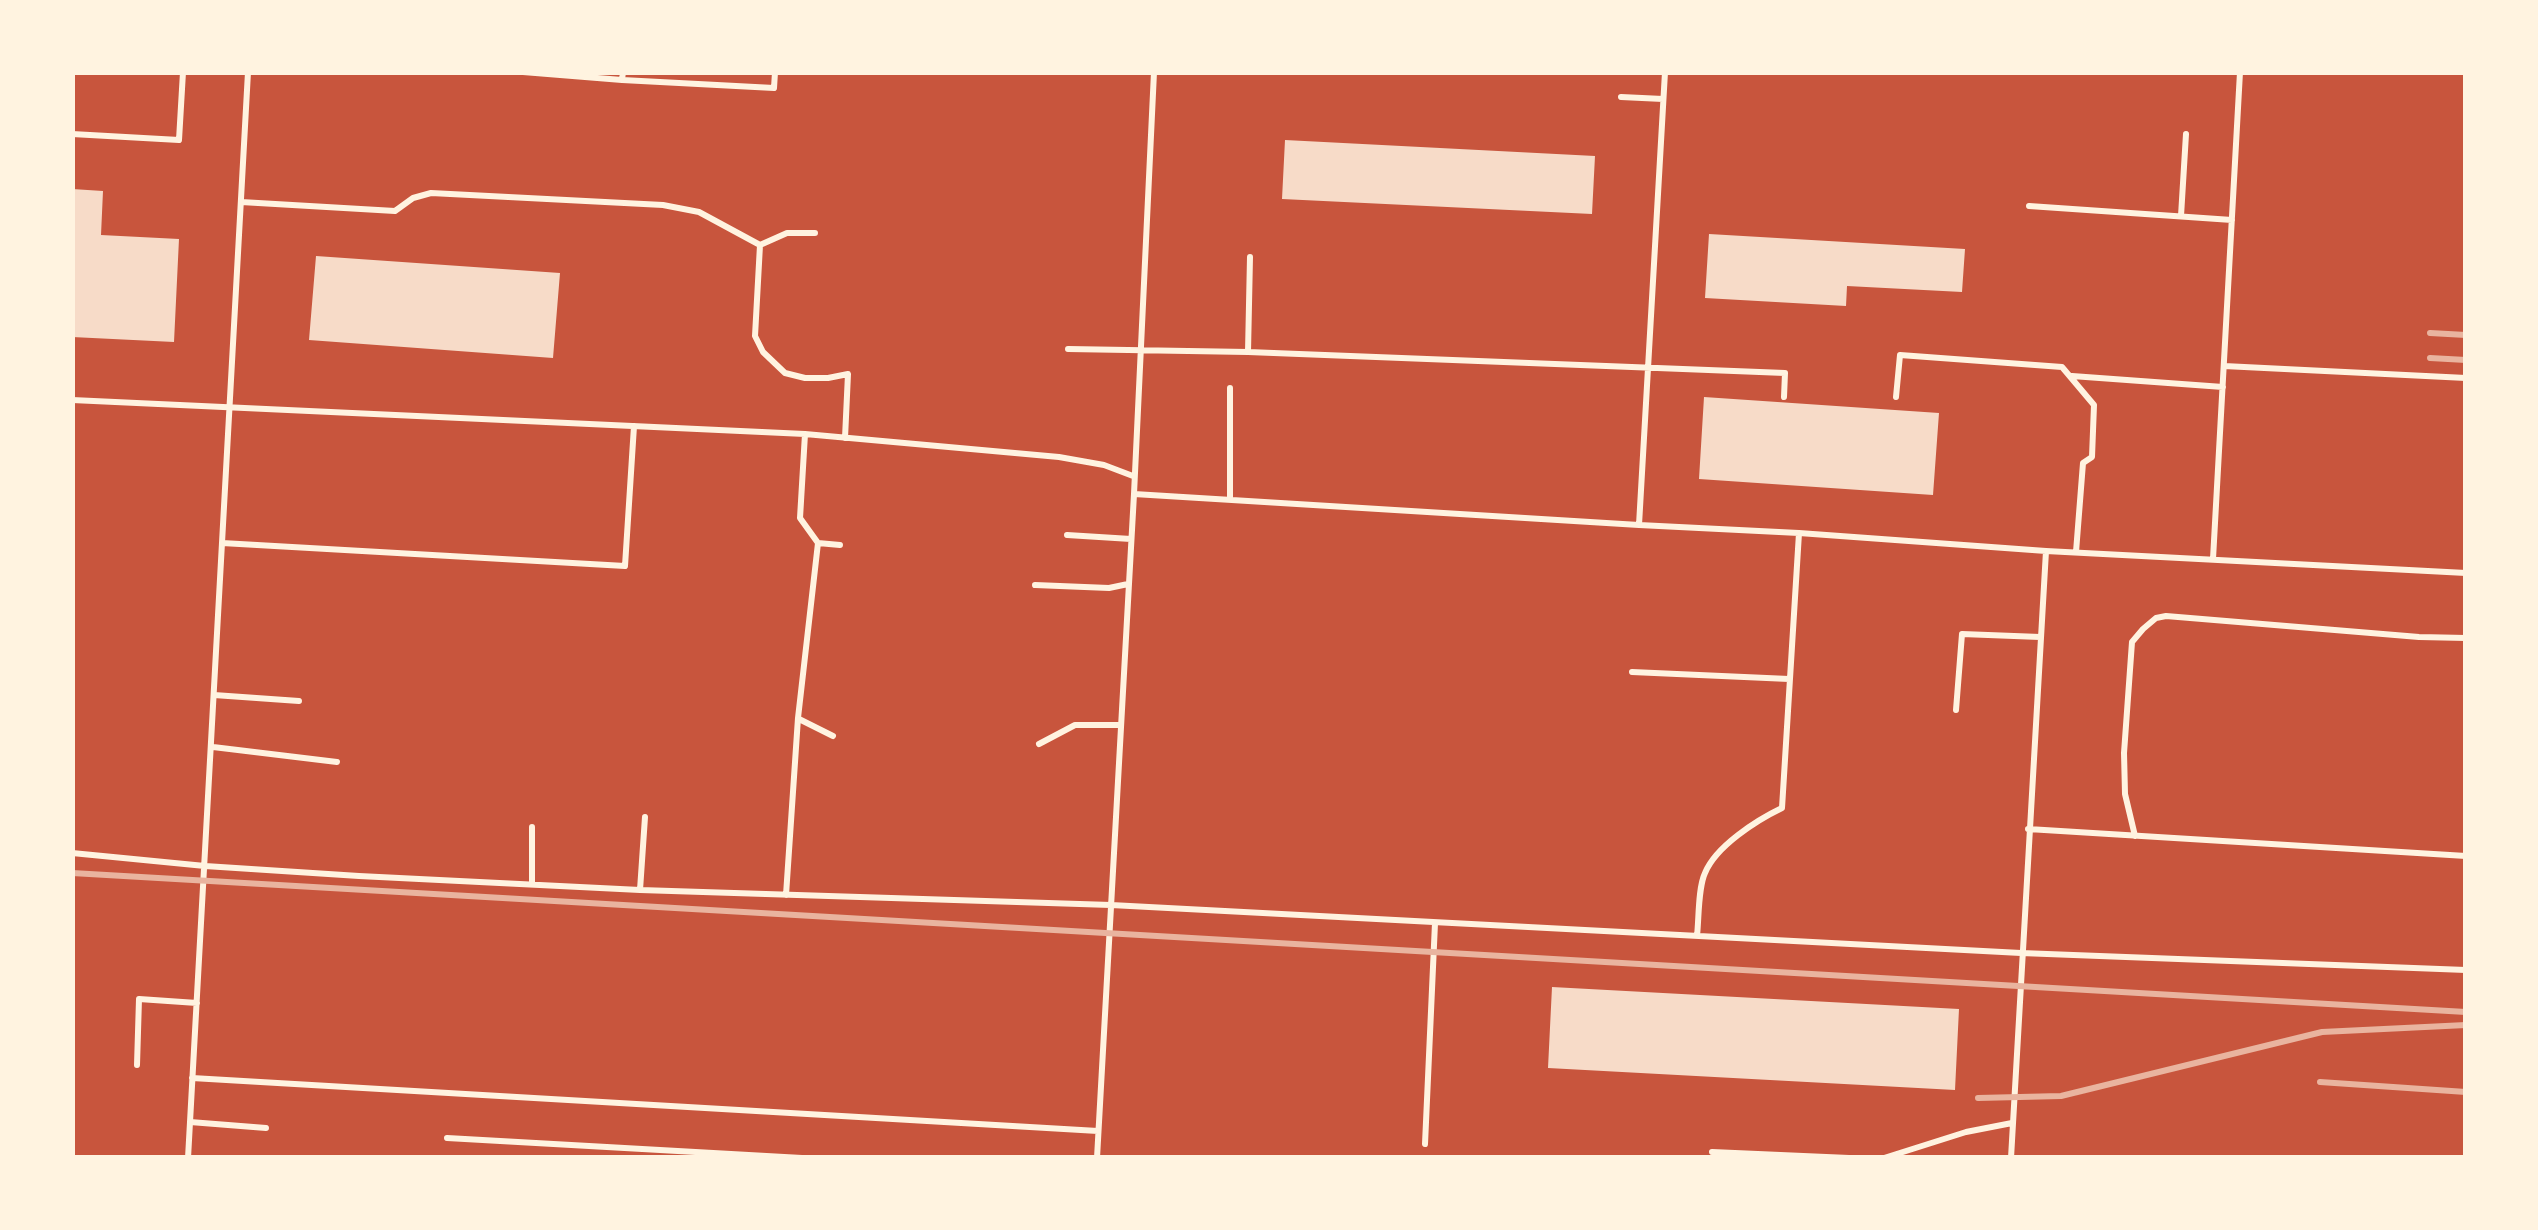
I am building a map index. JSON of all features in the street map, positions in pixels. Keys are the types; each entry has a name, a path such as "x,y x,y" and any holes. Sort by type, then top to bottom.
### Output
{"lane":[{"path":"72,134 179,140 182,72"},
{"path":"188,1158 248,72"},
{"path":"522,72 774,88 775,72"},
{"path":"1097,1158 1154,72"},
{"path":"1639,526 1665,72"},
{"path":"2213,560 2240,72"},
{"path":"1621,97 1664,99"},
{"path":"2181,216 2186,134"},
{"path":"241,202 396,211 412,198 431,192 663,205 699,212 760,245"},
{"path":"2028,206 2232,220"},
{"path":"760,245 787,233 815,233"},
{"path":"760,245 755,336 763,352 785,373 805,378 848,374 845,438"},
{"path":"1248,352 1250,257"},
{"path":"1068,349 1248,352 1785,373 1784,397"},
{"path":"1896,397 1900,355 2062,367 2094,405 2092,457 2083,463 2076,552"},
{"path":"2224,366 2466,378"},
{"path":"2072,376 2223,387"},
{"path":"1230,388 1230,499"},
{"path":"72,400 805,434 1059,457 1104,465 1134,476"},
{"path":"222,543 625,566 634,426"},
{"path":"786,894 798,718 818,543 800,518 805,434"},
{"path":"1134,494 2466,573"},
{"path":"1697,936 1704,874 1734,839 1760,818 1782,808 1799,533"},
{"path":"1067,535 1131,539"},
{"path":"818,543 840,545"},
{"path":"2010,1158 2046,550"},
{"path":"1035,585 1109,588 1129,584"},
{"path":"2136,836 2126,794 2124,738 2132,642 2156,618 2466,638"},
{"path":"1956,710 1962,634 2040,637"},
{"path":"1632,672 1788,679"},
{"path":"214,695 300,701"},
{"path":"798,718 833,736"},
{"path":"1039,744 1076,725 1121,725"},
{"path":"213,746 337,762"},
{"path":"640,890 645,817"},
{"path":"532,827 532,884"},
{"path":"2028,829 2466,856"},
{"path":"72,853 205,866 640,890 1111,905 2021,953 2466,970"},
{"path":"1425,1144 1435,923"},
{"path":"137,1064 139,999 197,1003"},
{"path":"192,1078 1098,1131"},
{"path":"190,1122 266,1128"},
{"path":"1884,1158 1966,1132 2012,1123"},
{"path":"447,1138 802,1158"},
{"path":"1712,1152 1849,1158"}],"building":[{"path":"1285,140 1595,156 1592,214 1282,199"},
{"path":"72,189 103,191 101,235 179,239 174,342 72,337"},
{"path":"1709,234 1965,249 1962,292 1847,286 1846,306 1705,298"},
{"path":"316,256 560,273 553,358 309,340"},
{"path":"1704,397 1939,413 1933,495 1699,479"},
{"path":"1552,987 1959,1009 1955,1090 1548,1068"}],"railway":[{"path":"2430,333 2466,335"},
{"path":"2430,358 2466,360"},
{"path":"72,873 2466,1012"},
{"path":"1978,1098 2061,1096 2322,1032 2466,1025"},
{"path":"2320,1082 2466,1092"}]}
